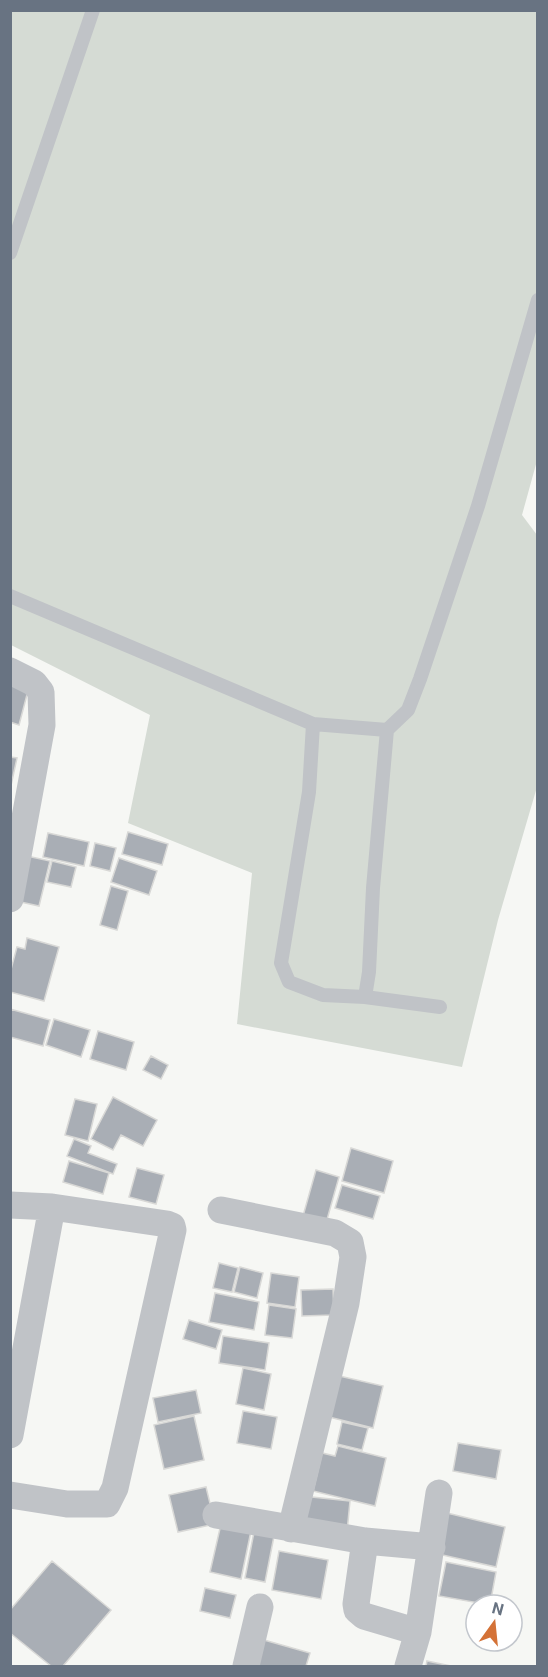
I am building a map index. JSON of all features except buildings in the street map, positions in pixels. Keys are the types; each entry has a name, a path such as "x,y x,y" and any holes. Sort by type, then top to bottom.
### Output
{"street":[{"path":"10,671 34,682 41,692 42,725 10,899"},
{"path":"10,1205 52,1207 167,1224 173,1230 116,1488 107,1504 67,1504 10,1495"},
{"path":"10,1435 52,1207"},
{"path":"221,1210 335,1233 350,1242 353,1257 346,1303 291,1529"},
{"path":"408,1666 418,1632 439,1493"},
{"path":"216,1515 365,1541 432,1547"},
{"path":"365,1541 357,1610 364,1617 418,1632"},
{"path":"246,1666 260,1607"}],"lane":[{"path":"10,253 93,10"},
{"path":"365,997 369,972 387,730 408,710 420,679 478,506 537,300"},
{"path":"10,596 313,724 387,730"},
{"path":"313,724 309,792 281,963 289,982 323,995 365,997 440,1007"}],"shaded area":[{"path":"10,11 537,11 538,457 522,515 537,535 537,787 498,920 462,1067 237,1024 252,873 128,823 150,715 11,645"}]}
